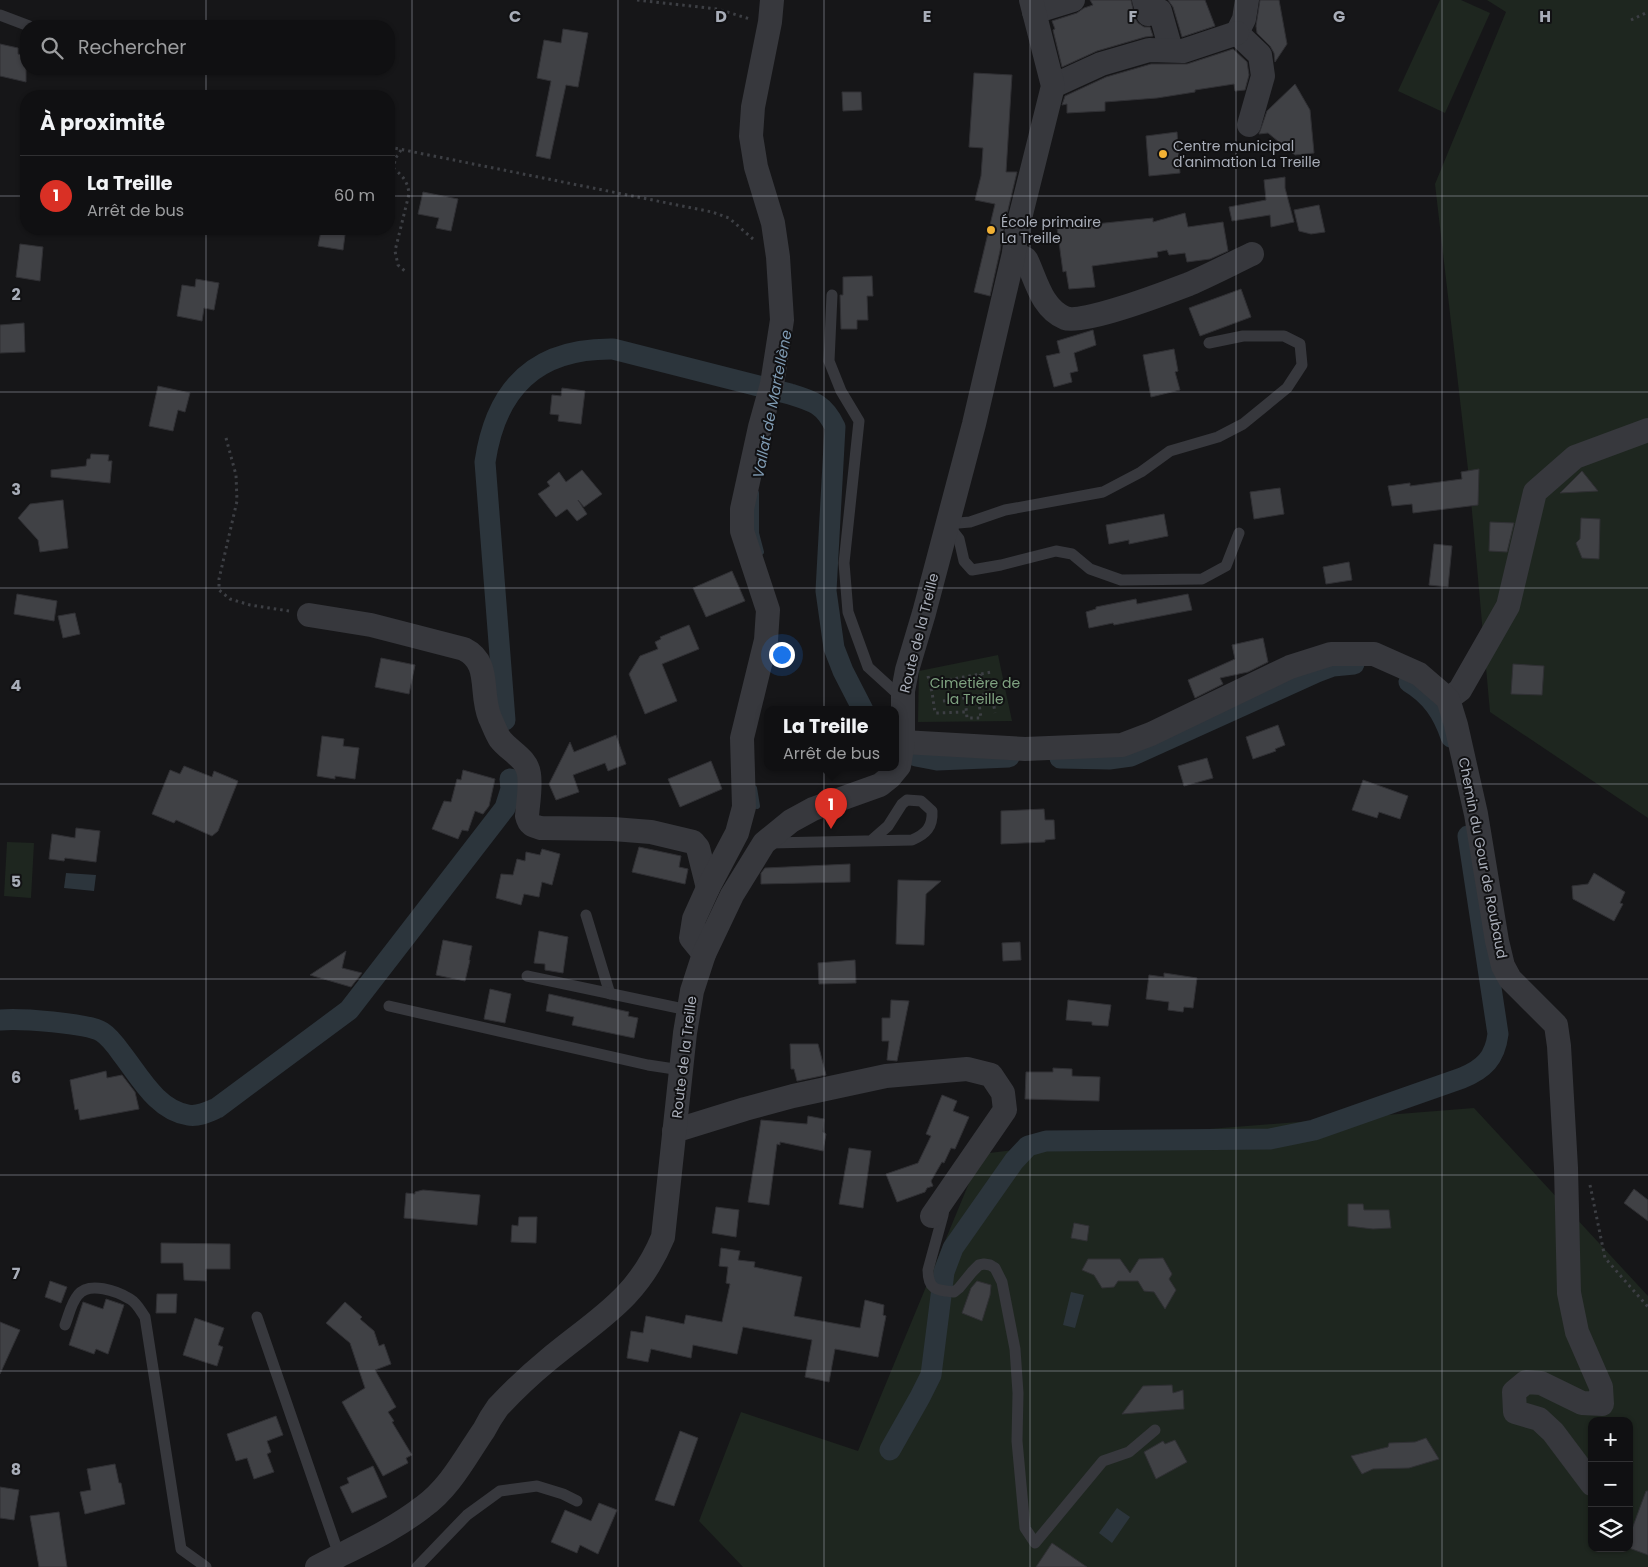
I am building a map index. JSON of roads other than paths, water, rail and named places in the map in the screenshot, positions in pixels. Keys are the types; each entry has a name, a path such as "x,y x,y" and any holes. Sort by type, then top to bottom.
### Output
{"street":[{"path":"1073,0 1033,6 1053,86 1101,64 1149,50 1183,51 1237,33 1244,19 1246,0"},
{"path":"1150,8 1170,50"},
{"path":"704,954 691,938 694,918 737,833 744,807 742,738 766,640 768,610 742,531 742,509 772,384 782,320 778,257 772,223 756,167 751,136 753,107 771,11"},
{"path":"1237,33 1260,55 1263,76 1249,125"},
{"name":"Route de la Treille","path":"899,766 902,746 903,699 907,670 974,424 1014,254 1016,234 1053,86"},
{"path":"1014,254 1026,259 1044,300 1066,319 1082,319 1127,306 1190,283 1252,254"},
{"path":"902,746 1025,749 1122,745 1151,734 1290,667 1331,654 1374,654 1419,674 1448,699 1460,690 1508,606 1535,492 1575,457 1648,430"},
{"path":"309,614 370,625 464,649 474,654 482,669 487,710 500,738 526,762 530,774 527,816 528,822 532,826 541,828 612,829 652,832 693,842 698,848 708,888"},
{"name":"Chemin du Gour de Roubaud","path":"1448,699 1456,725 1476,814 1497,941 1503,966 1510,979 1556,1025 1559,1046 1566,1168 1569,1292 1577,1332 1601,1387 1602,1404 1582,1403 1541,1383 1526,1382 1514,1392 1515,1412 1539,1419 1553,1432 1588,1479"},
{"name":"Route de la Treille","path":"317,1567 397,1526 425,1506 452,1478 498,1408 547,1360 604,1317 628,1294 645,1272 663,1237 688,1010 692,991 704,954 732,895 764,843 791,821 803,814 880,785 895,771"},
{"path":"674,1131 745,1108 886,1076 966,1069 991,1075 1002,1093 1005,1110 938,1209"}],"lane":[{"path":"0,15 20,23"},
{"path":"832,295 829,361 841,391 859,421 844,563 848,612 868,667 903,699"},
{"path":"947,524 970,522 1005,510 1103,492 1140,472 1170,451 1218,436 1243,424 1287,388 1302,365 1300,344 1284,336 1243,336 1209,343"},
{"path":"947,524 959,539 964,562 972,570 1001,565 1056,551 1072,554 1090,569 1121,580 1202,579 1226,566 1239,533"},
{"path":"764,843 912,840 929,828 932,811 921,801 908,800 902,804 888,826 872,840"},
{"path":"586,915 610,994"},
{"path":"527,976 688,1010"},
{"path":"389,1006 648,1065 681,1070"},
{"path":"938,1209 944,1215 928,1270 931,1286 954,1292 979,1265 984,1264 995,1268 1002,1282 1015,1349 1018,1393 1017,1441 1024,1528 1035,1543 1103,1461 1129,1452 1155,1430"},
{"path":"66,1325 78,1294 88,1289 101,1288 129,1298 137,1305 145,1317 181,1550 206,1567"},
{"path":"257,1317 339,1555"},
{"path":"418,1567 467,1515 500,1491 537,1486 563,1494 577,1501"}],"waterway":[{"path":"505,720 485,462 490,436 499,413 510,393 524,377 542,365 562,356 586,351 613,349 798,396 817,404 827,413 835,427 826,591 834,648 843,671 861,706"},
{"name":"Vallat de Martellène","path":"756,493 756,533 761,552"},
{"path":"1060,758 1109,759 1131,756 1317,672 1333,666 1354,664"},
{"path":"1409,682 1424,693 1435,705 1451,737"},
{"path":"899,747 916,756 937,760 1009,757"},
{"path":"0,1020 52,1022 83,1026 102,1032 111,1039 150,1091 167,1107 188,1115 203,1114 217,1108 349,1010 505,808 511,789 510,779"},
{"name":"Vallat de Martellène","path":"754,788 757,806"},
{"path":"890,1450 931,1375 944,1272 953,1248 1014,1161 1028,1146 1046,1141 1270,1139 1314,1130 1462,1078 1476,1071 1487,1062 1494,1050 1498,1034 1468,836"}],"place":[{"name":"Centre municipal d'animation La Treille","path":"1163,154"},
{"name":"École primaire La Treille","path":"991,230"},
{"name":"La Treille","path":"831,829"}],"park label":[{"name":"Cimetière de la Treille","path":"975,692"}]}
